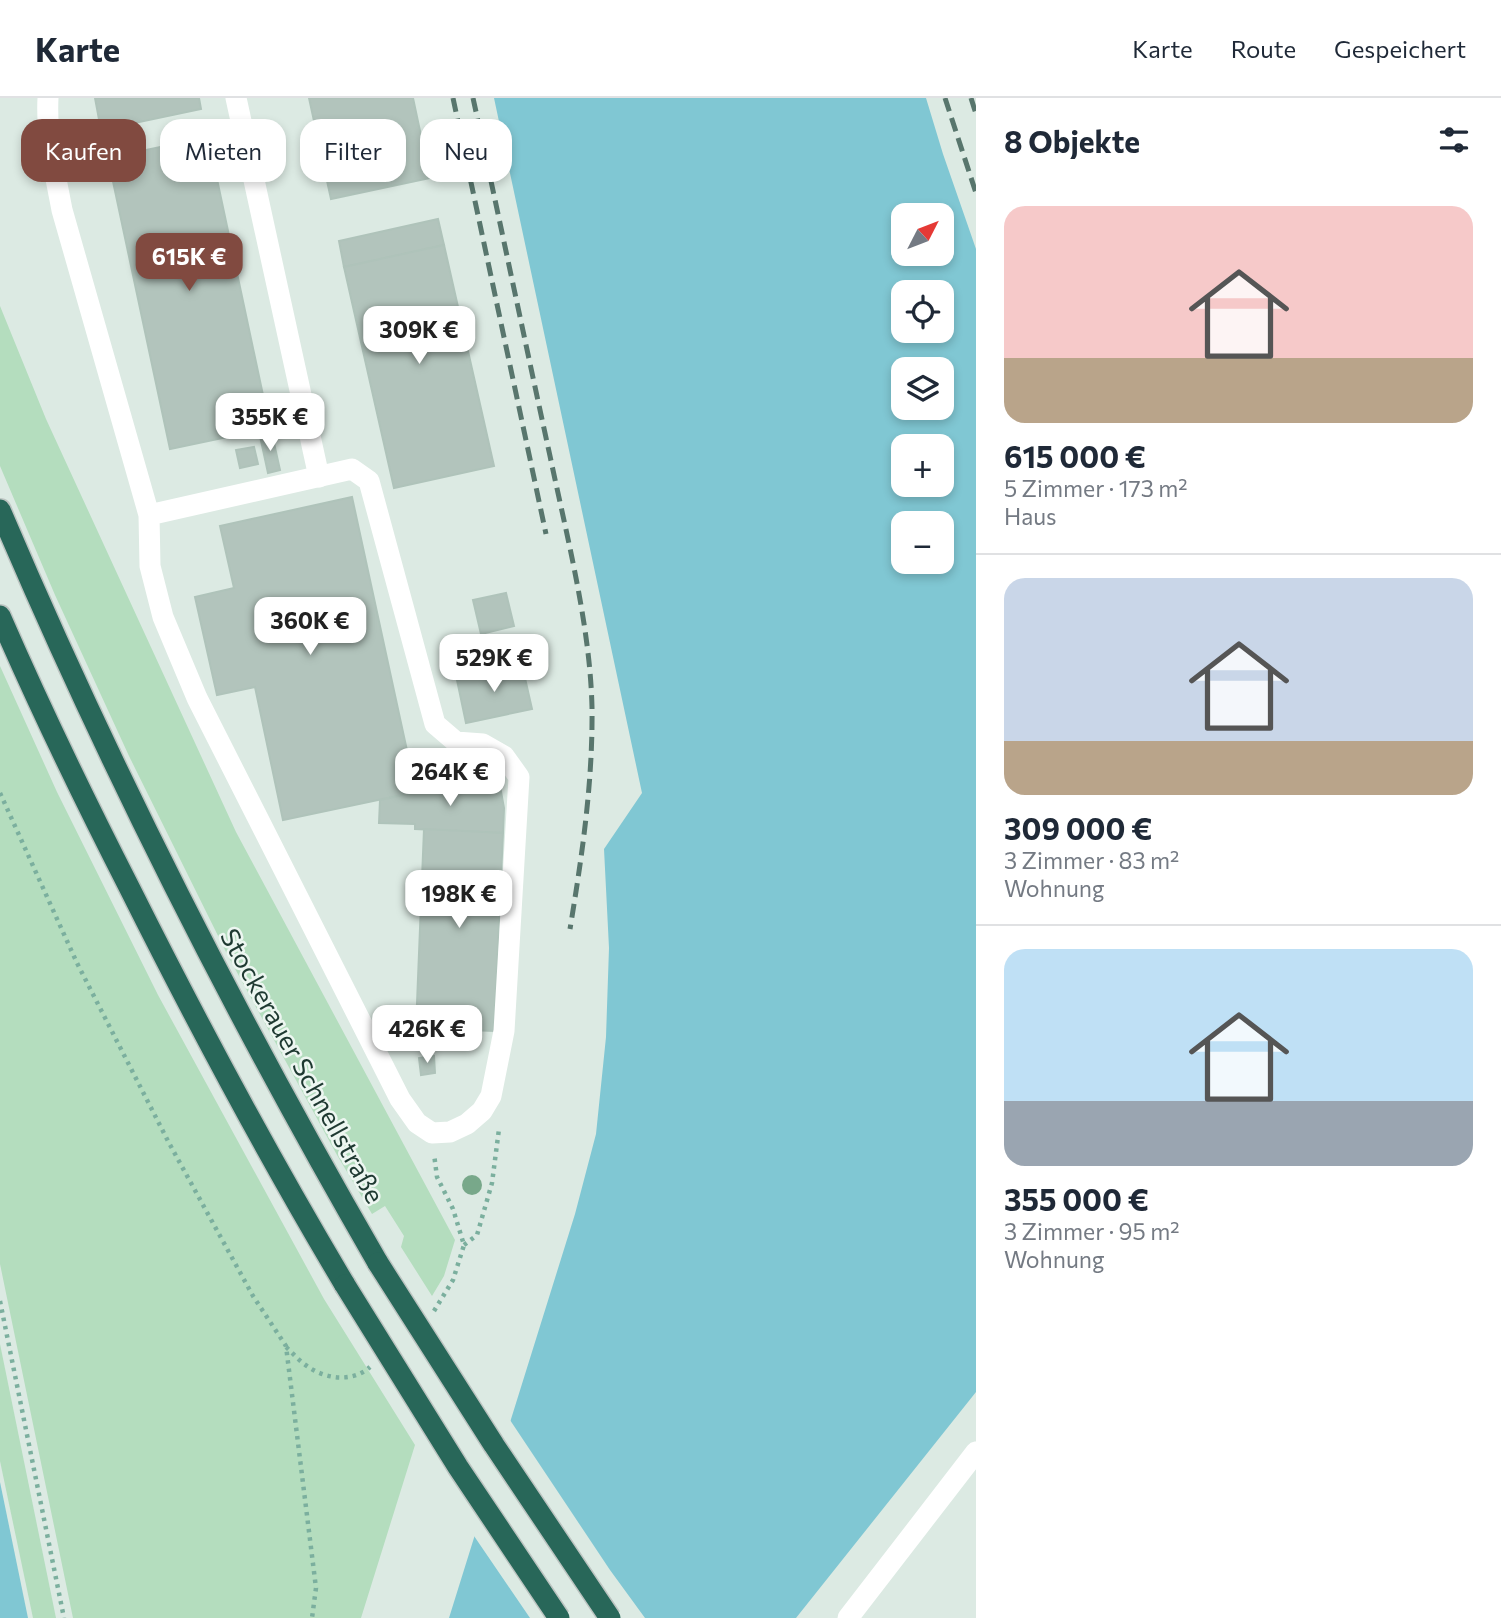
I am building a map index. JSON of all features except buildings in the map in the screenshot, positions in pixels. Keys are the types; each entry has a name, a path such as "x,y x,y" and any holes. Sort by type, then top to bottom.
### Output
{"highway":[{"name":"Stockerauer Schnellstraße","path":"0,510 114,765 213,965 322,1167 378,1263 494,1445 610,1618"},
{"path":"0,616 76,783 177,984 286,1185 458,1467 559,1618"}],"lane":[{"path":"48,98 52,158 62,210 149,514 150,566 163,617 197,698 400,1099 417,1123 432,1133 450,1132 467,1124 482,1111 491,1096 504,1031 519,777 504,756 482,744 456,742 435,724 369,481 352,469 149,514"},
{"path":"236,98 319,477"},
{"path":"848,1618 976,1452"}],"path":[{"path":"0,793 77,963 169,1143 253,1296 286,1346 316,1588 312,1618"},
{"path":"432,1133 437,1177 453,1209 464,1245 477,1235 492,1183 499,1127 482,1111"},
{"path":"0,1301 65,1618"}],"green space":[{"path":"0,306 46,419 236,832 455,1240 444,1276 432,1296 401,1247 404,1236 385,1206 372,1214 228,956 129,756 55,595 0,466"},
{"path":"0,666 57,792 158,995 324,1299 415,1445 361,1618 73,1618 0,1264"},
{"path":"0,1344 56,1618 33,1618 0,1461"}],"water":[{"path":"494,98 926,98 976,249 976,1392 796,1618 449,1618 575,1214 596,1134 606,1037 609,948 604,849 642,793 512,182 512,119 498,119"},
{"path":"0,1482 28,1618 0,1618"}],"pier":[{"path":"508,1417 645,1618 530,1618 472,1533"}],"railway":[{"path":"453,98 546,534"},
{"path":"473,98 570,549 587,645 592,707 591,763 570,929"},
{"path":"945,98 976,193"},
{"path":"971,98 976,114"}]}
